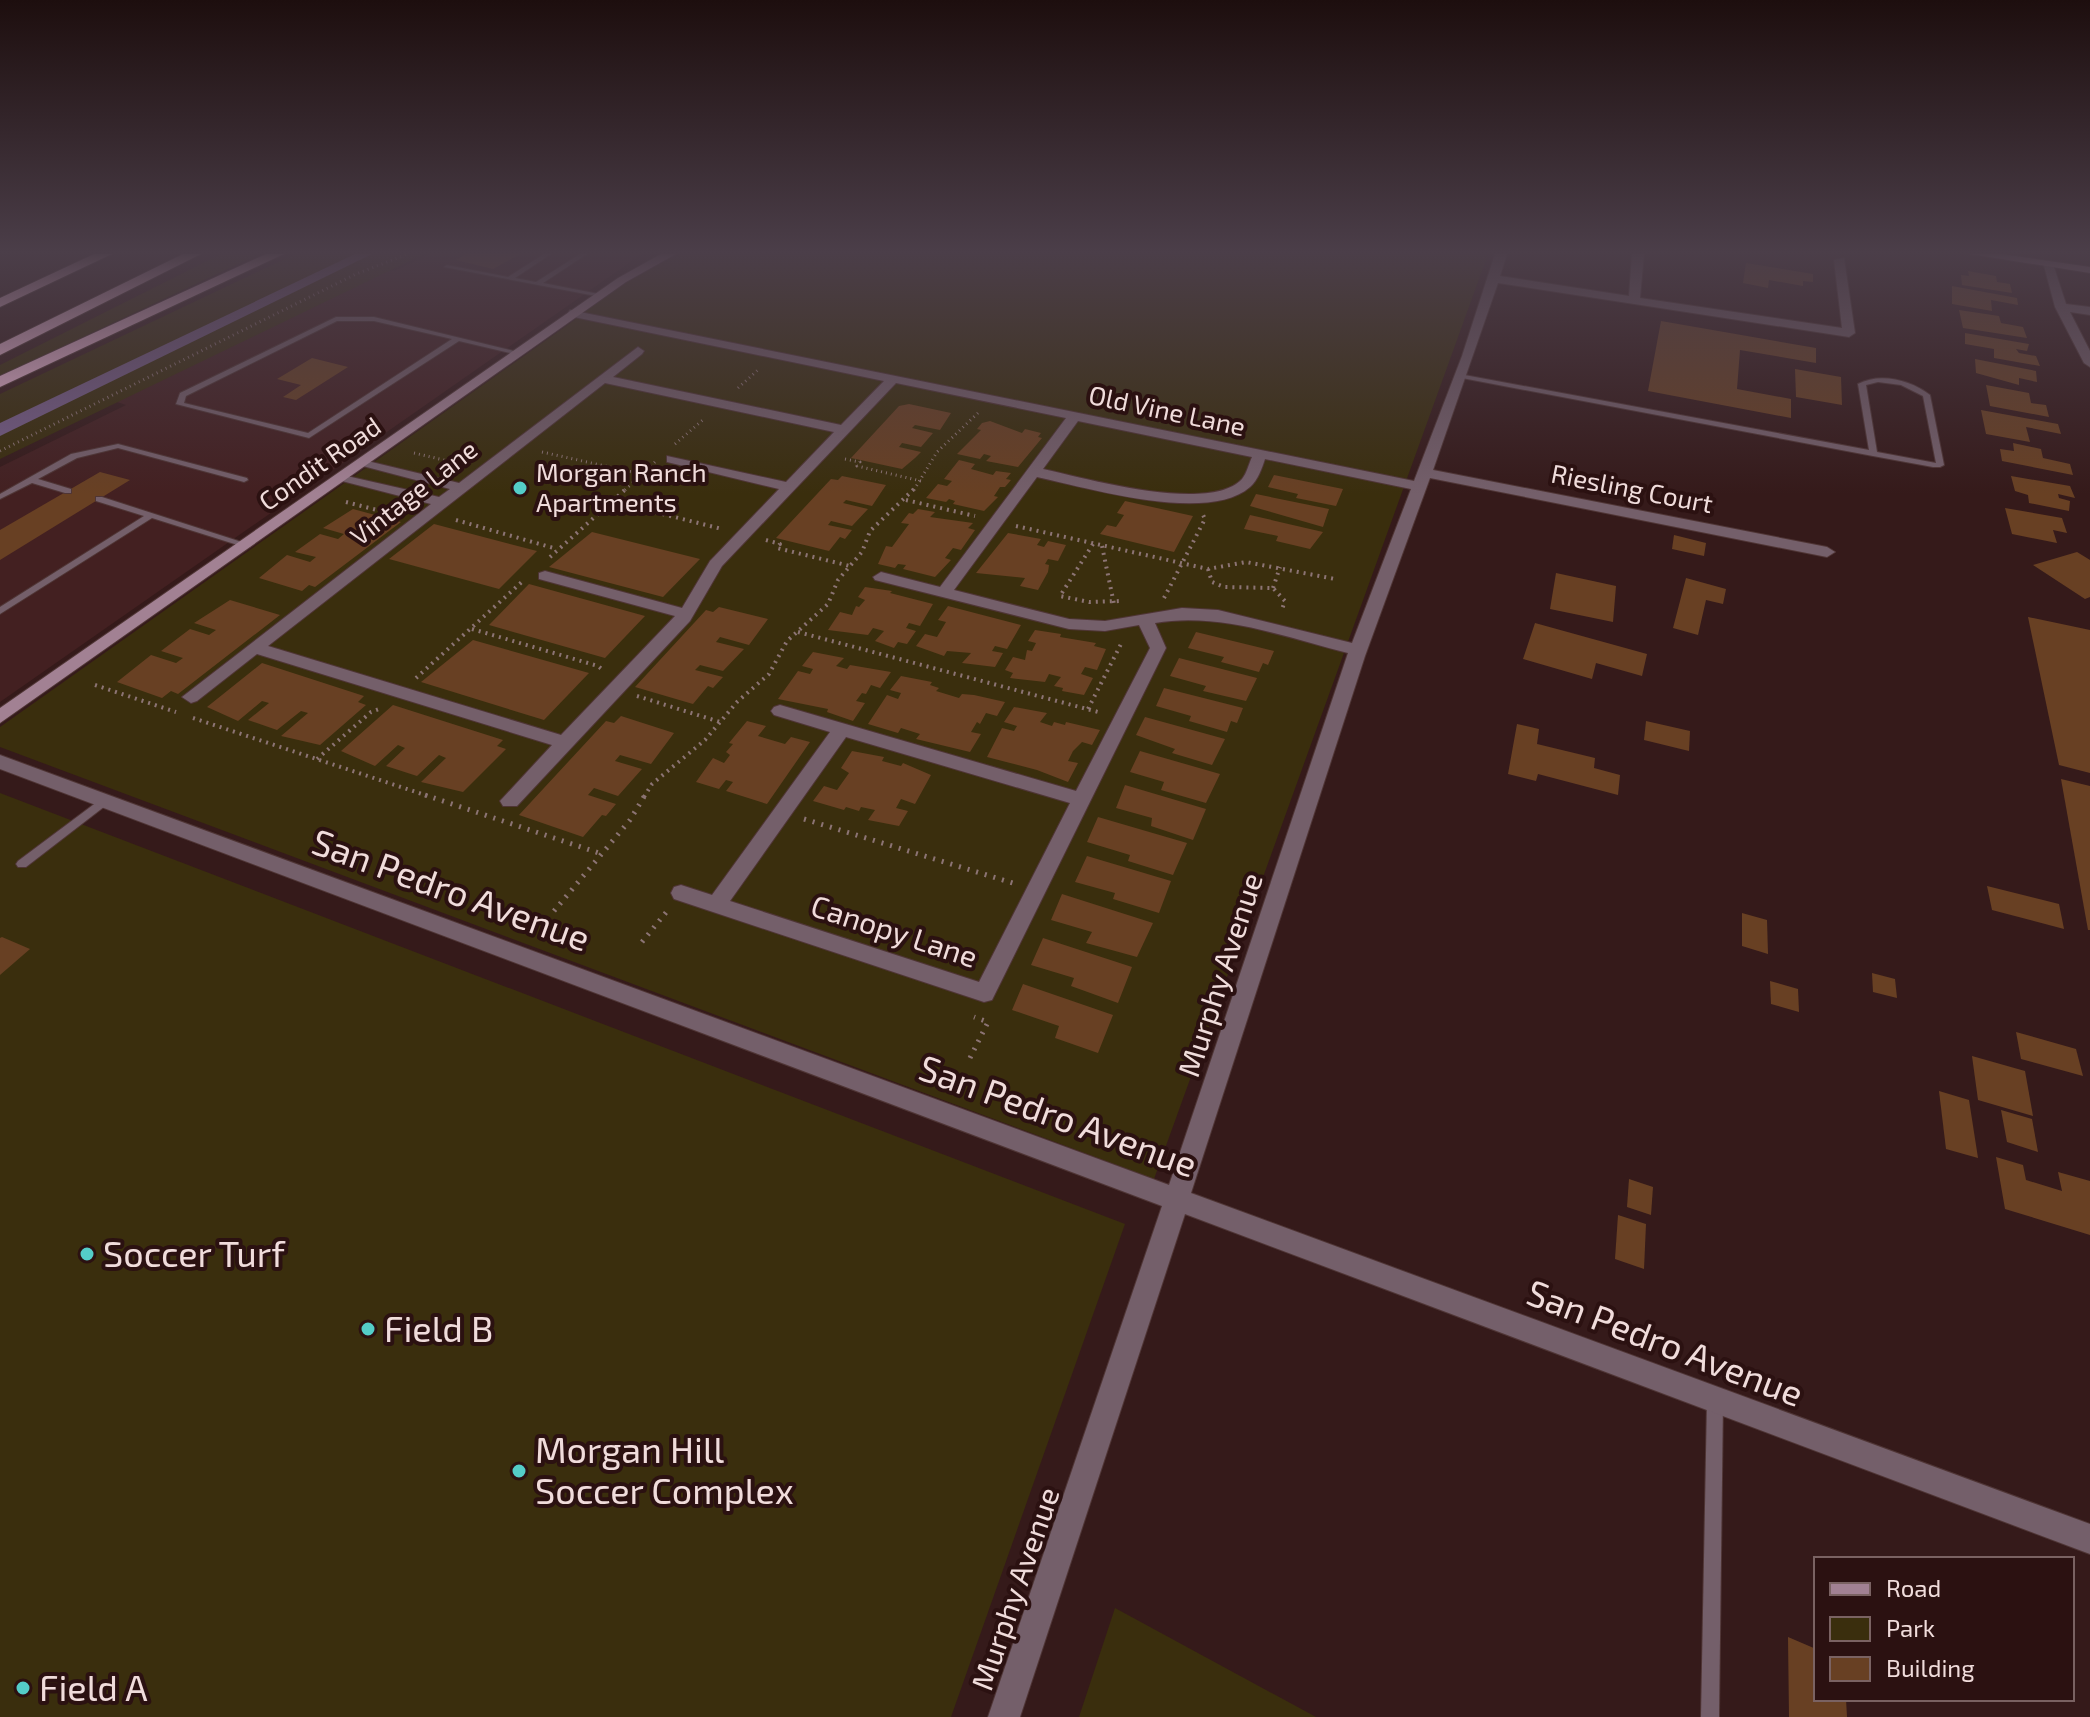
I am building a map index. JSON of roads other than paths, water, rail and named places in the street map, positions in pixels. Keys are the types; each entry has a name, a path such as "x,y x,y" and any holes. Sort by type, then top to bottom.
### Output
{"highway":[{"path":"0,350 32,334"},
{"path":"0,382 104,334"}],"street":[{"name":"Condit Road","path":"0,717 545,334"},
{"name":"Old Vine Lane","path":"676,334 1260,455 1424,480"},
{"name":"Murphy Avenue","path":"1004,1717 1180,1199 1358,650 1424,480 1476,334"},
{"path":"2075,334 2090,363"},
{"name":"Vintage Lane","path":"191,697 638,351"},
{"path":"602,378 843,430"},
{"path":"510,801 686,614 716,564 893,379"},
{"path":"944,593 1074,417"},
{"path":"669,454 789,487"},
{"path":"1034,472 1153,497 1194,496 1229,492 1245,484 1260,455"},
{"path":"364,462 462,488"},
{"path":"343,477 444,503"},
{"name":"Riesling Court","path":"1424,480 1827,552"},
{"path":"546,567 686,614"},
{"path":"881,577 1069,624 1105,626 1182,613 1218,615 1358,650"},
{"name":"Canopy Lane","path":"681,893 984,993 1158,648 1145,620"},
{"path":"256,648 565,743"},
{"path":"780,711 1081,799"},
{"path":"717,904 842,729"},
{"name":"San Pedro Avenue","path":"0,762 2090,1539"}],"lane":[{"path":"306,334 183,395 180,404 309,436 457,339"},
{"path":"437,334 519,353"},
{"path":"1462,376 1873,454 1940,465 1926,395 1915,387 1894,382 1871,380 1862,384 1873,454"},
{"path":"0,497 74,456 118,446 244,480"},
{"path":"32,480 68,491"},
{"path":"99,499 247,545"},
{"path":"0,611 151,515"},
{"path":"22,864 105,800"},
{"path":"1710,1717 1715,1401"}],"place":[{"name":"Morgan Ranch Apartments","path":"520,488"},
{"name":"Soccer Turf","path":"87,1254"},
{"name":"Field B","path":"368,1329"},
{"name":"Morgan Hill Soccer Complex","path":"519,1471"},
{"name":"Field A","path":"23,1688"}]}
